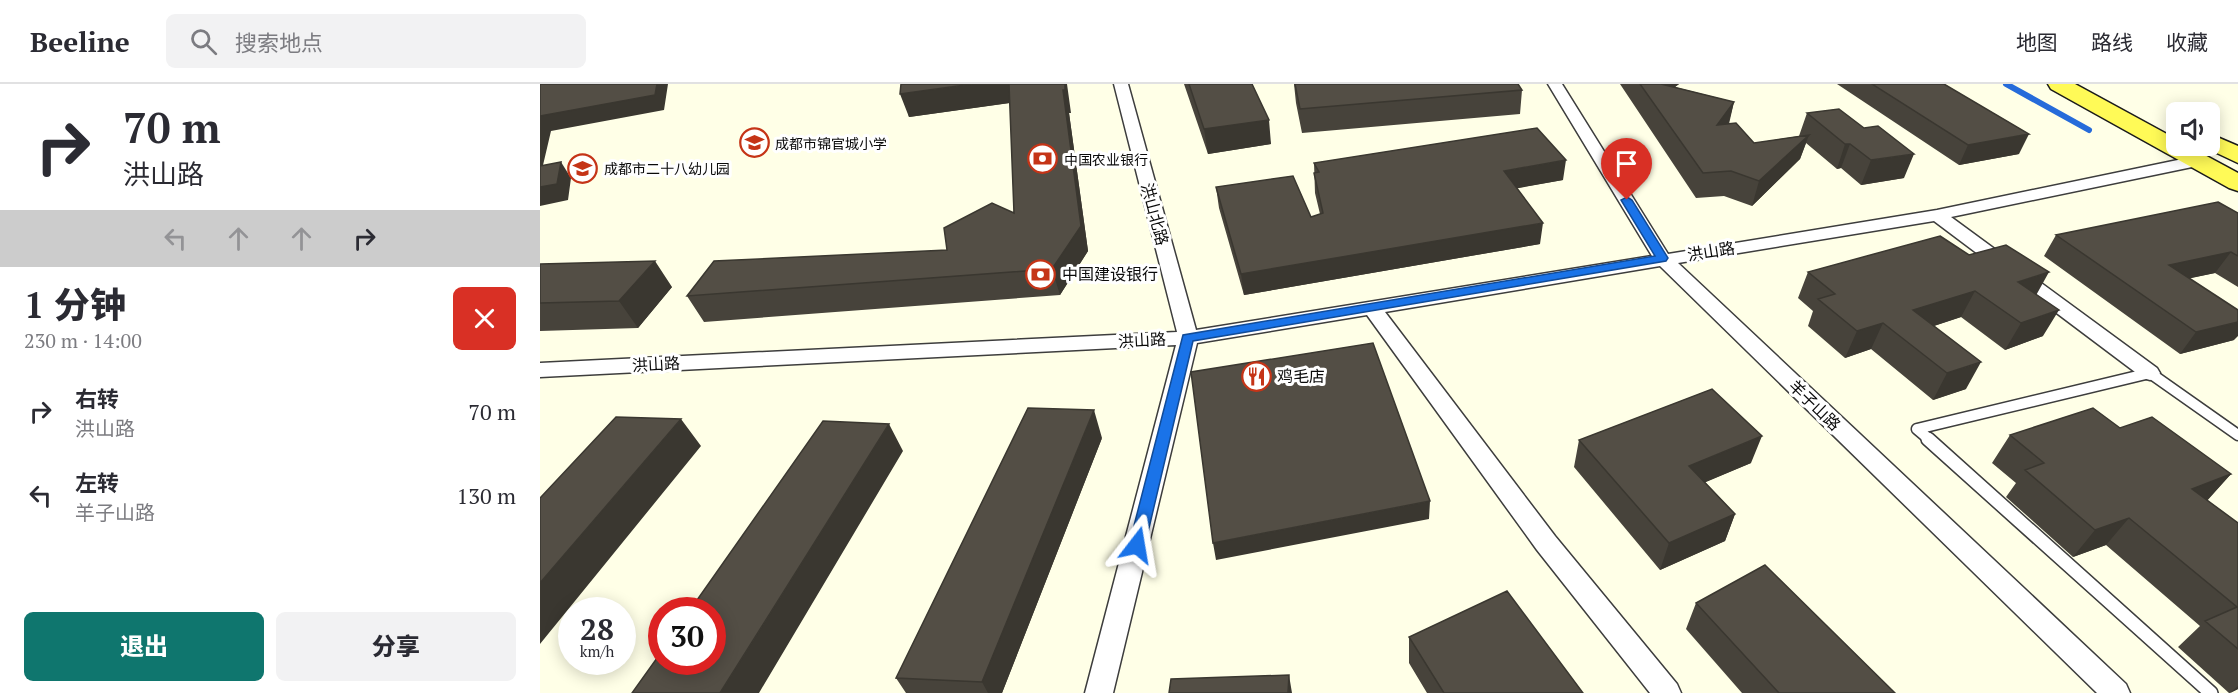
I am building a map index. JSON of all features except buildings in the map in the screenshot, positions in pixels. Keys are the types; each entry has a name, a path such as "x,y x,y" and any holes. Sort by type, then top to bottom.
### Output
{"main road":[{"path":"2059,84 2166,134"},
{"path":"2097,84 2166,118"},
{"path":"2220,153 2238,156"},
{"path":"2208,156 2238,183"}],"street":[{"name":"洪山北路","path":"1099,693 1188,338 1121,84"},
{"name":"羊子山路","path":"1555,84 1662,258 2116,693"},
{"name":"洪山路","path":"540,370 1188,338 1662,258 1937,215 2182,156"},
{"path":"1937,215 2150,373"},
{"path":"1371,307 1546,543 1667,693"}],"lane":[{"path":"2211,693 1917,429 2150,373 2238,435"}],"waterway":[{"path":"2006,84 2089,130"}],"place":[{"name":"成都市锦官城小学","path":"754,143"},
{"name":"中国农业银行","path":"1043,159"},
{"name":"成都市二十八幼儿园","path":"583,168"},
{"name":"中国建设银行","path":"1041,274"},
{"name":"鸡毛店","path":"1256,376"}],"route":[{"path":"1137,545 1188,338 1662,258 1627,200"}]}
